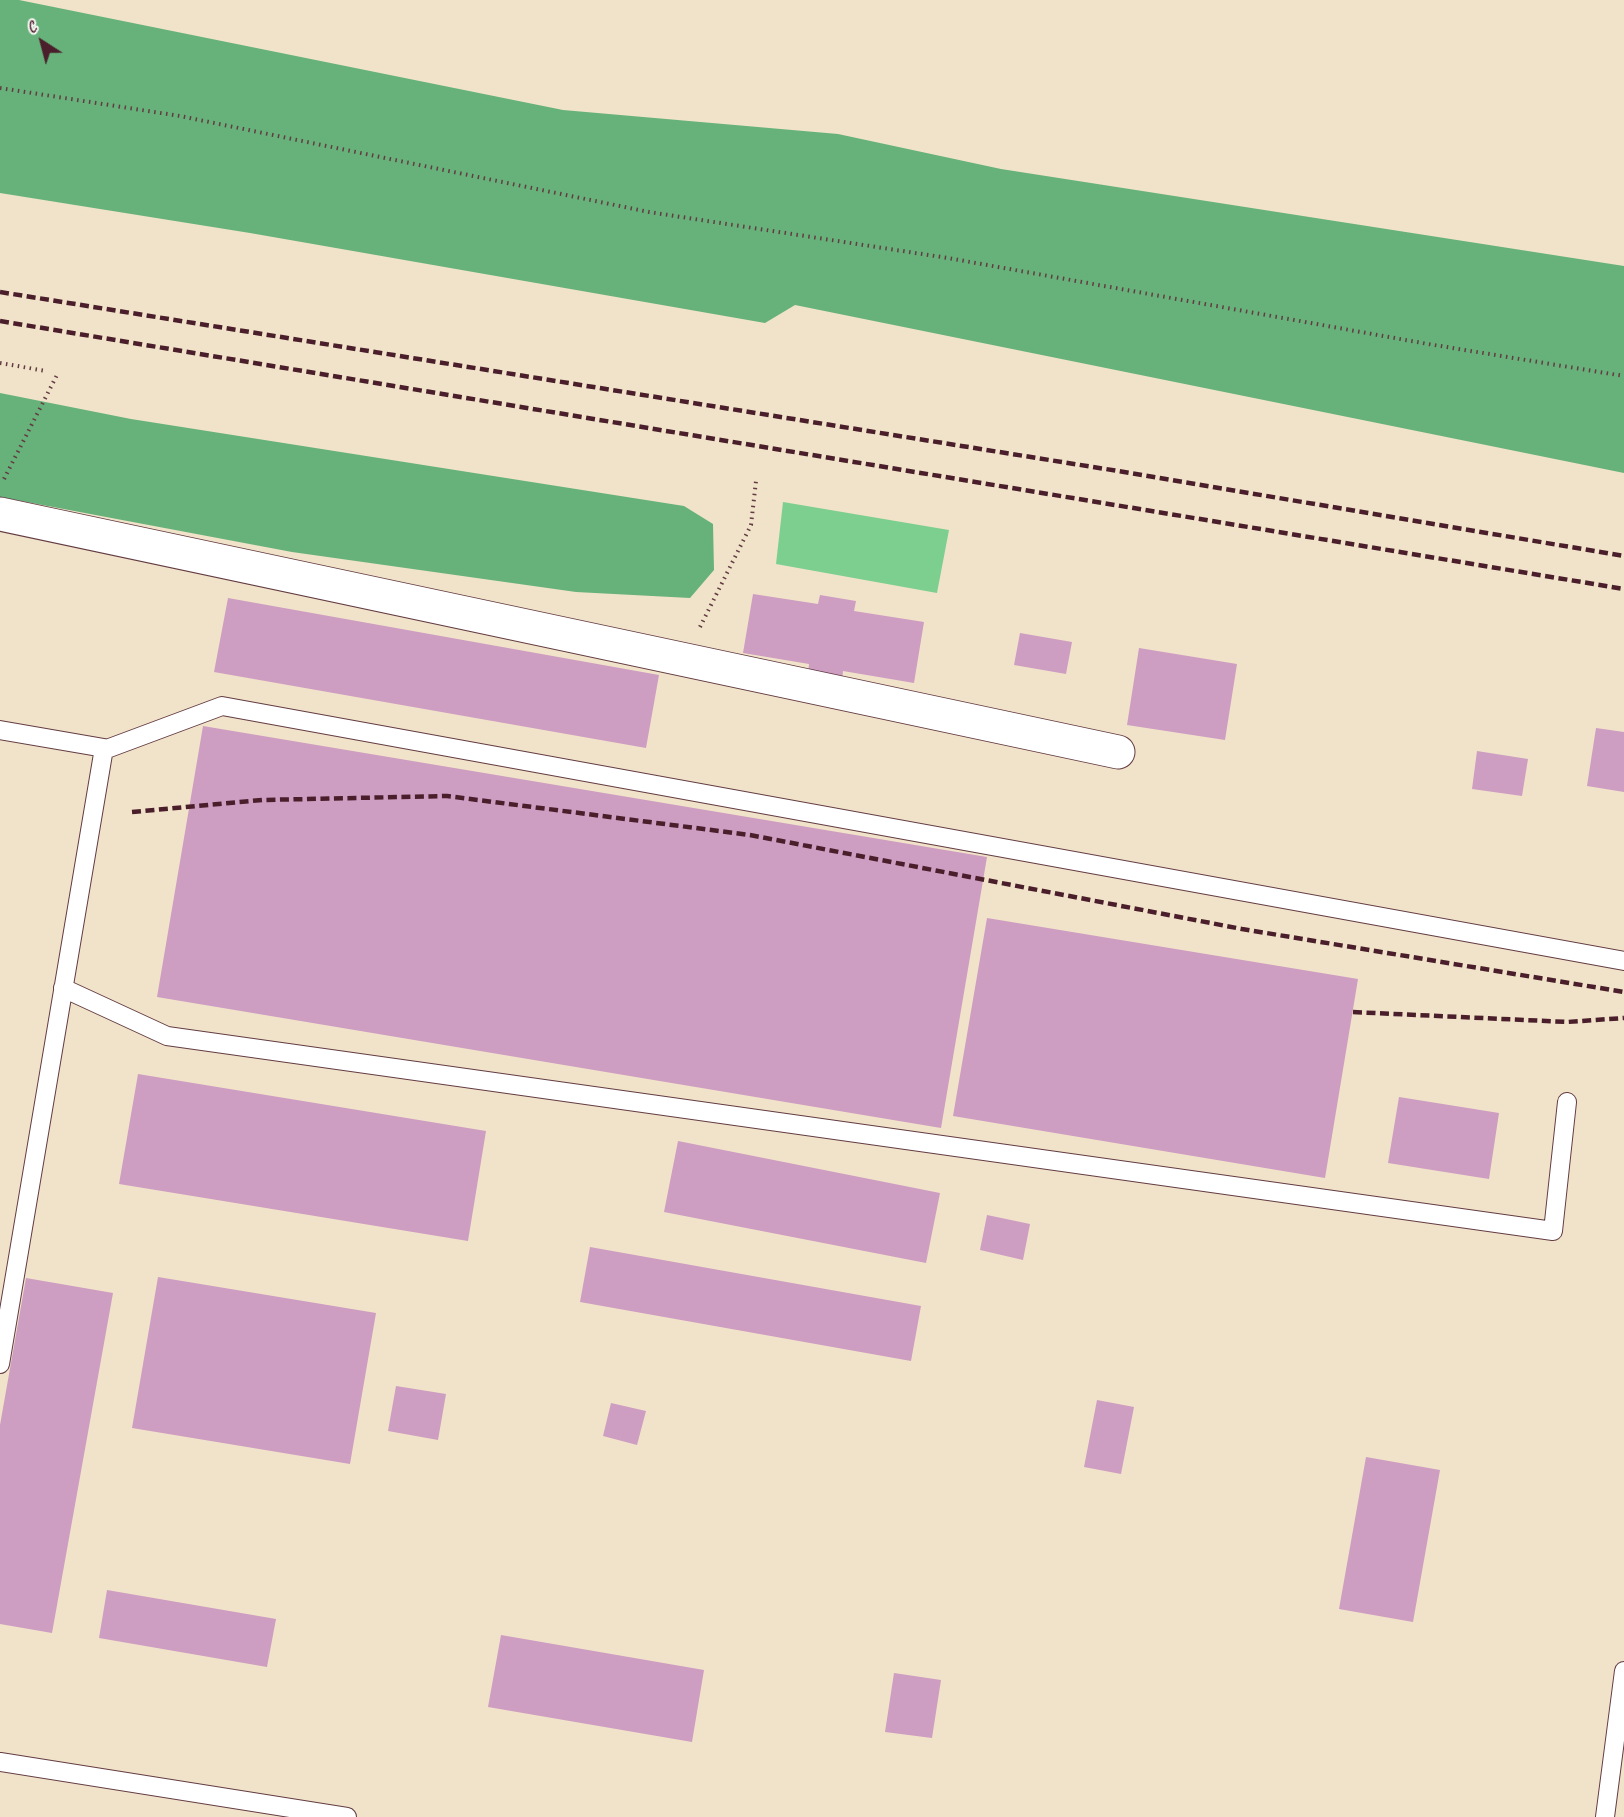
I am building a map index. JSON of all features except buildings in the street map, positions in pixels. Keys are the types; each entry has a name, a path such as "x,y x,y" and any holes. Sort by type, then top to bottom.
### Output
{"street":[{"path":"0,514 1118,753"}],"lane":[{"path":"104,750 222,706 1624,961"},
{"path":"0,730 104,748 104,750"},
{"path":"0,1364 104,750"},
{"path":"63,988 166,1036 1553,1231 1567,1102"},
{"path":"1605,1817 1624,1671"},
{"path":"0,1762 347,1817"}],"path":[{"path":"0,88 180,116 649,212 948,258 1624,376"},
{"path":"0,363 46,371"},
{"path":"0,486 58,373"},
{"path":"684,660 751,525 756,481"}],"green space":[{"path":"0,0 19,0 563,110 838,134 1001,169 1624,266 1624,473 795,305 765,323 250,233 0,193"},
{"path":"0,393 131,419 684,506 713,524 714,570 690,598 576,592 292,552 0,497"},
{"path":"783,502 949,530 937,593 776,564"}],"railway":[{"path":"0,292 1118,471 1624,556"},
{"path":"0,321 1624,589"},
{"path":"132,812 262,800 447,796 750,835 1242,929 1624,992"},
{"path":"1353,1012 1567,1022 1624,1018"}]}
